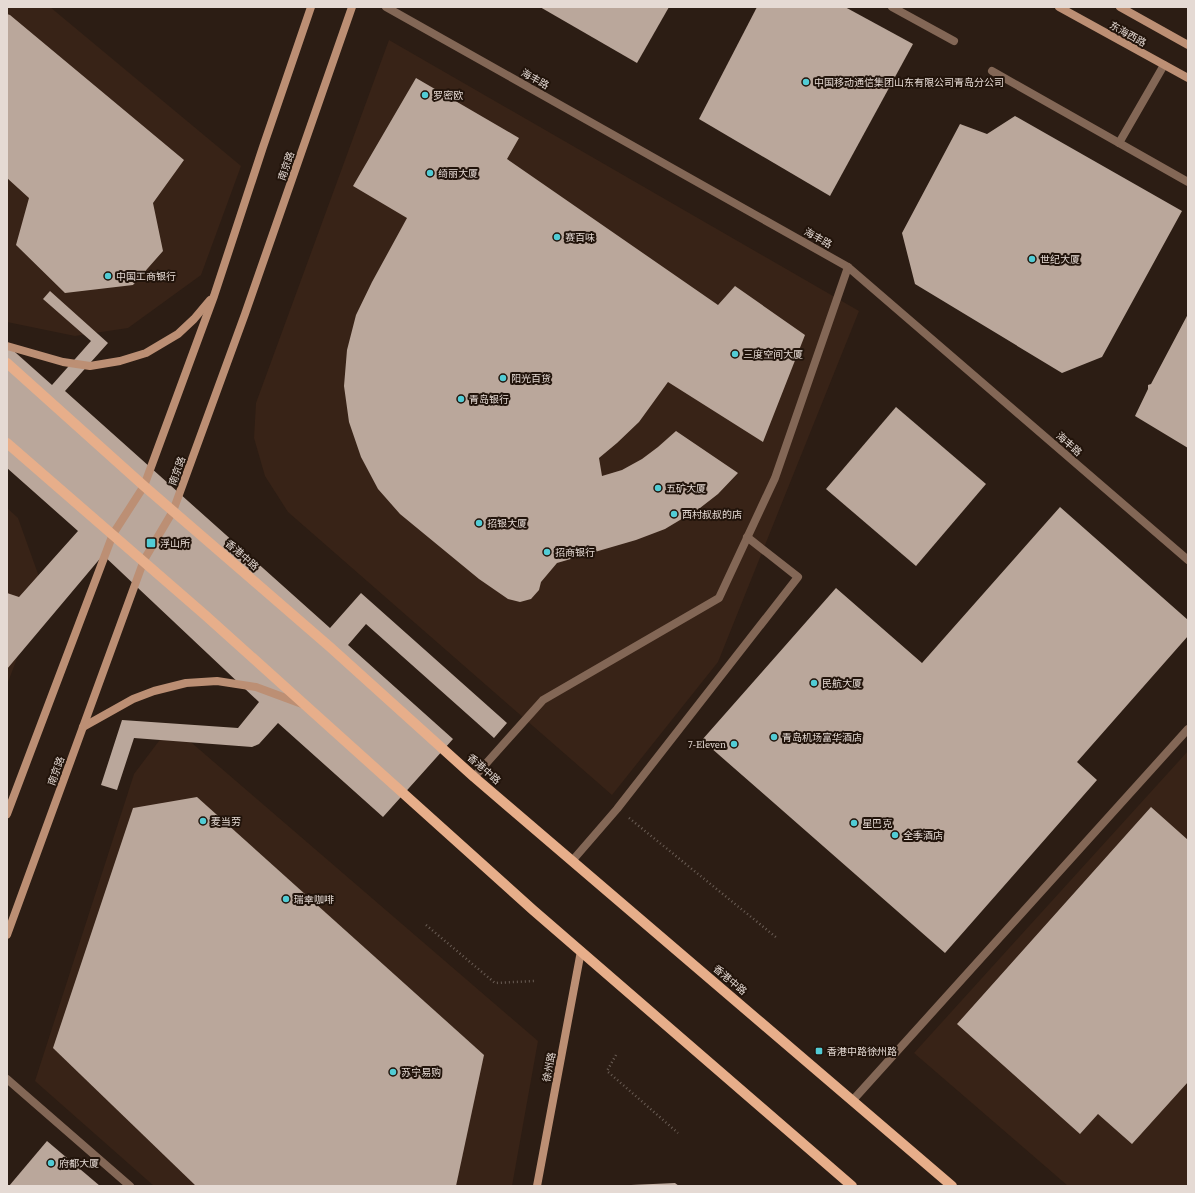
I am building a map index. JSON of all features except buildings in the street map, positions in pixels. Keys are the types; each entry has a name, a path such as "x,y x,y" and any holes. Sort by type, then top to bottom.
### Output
{"main road":[{"path":"7,814 113,534 144,486 214,296 311,7"},
{"name":"南京路","path":"7,935 144,560 173,511 245,314 352,7"},
{"name":"东海西路","path":"1059,7 1188,78"},
{"name":"东海西路","path":"1120,7 1188,45"},
{"path":"7,346 70,363 90,366 120,361 146,353 178,334 194,319 214,296"},
{"name":"香港中路","path":"7,363 144,486 330,647 474,777 952,1186"},
{"path":"7,443 144,560 533,910 852,1186"},
{"path":"82,727 132,699 154,691 186,683 217,681 256,687 308,706"},
{"name":"徐州路","path":"537,1186 581,951"}],"street":[{"name":"海丰路","path":"386,7 848,267 1188,560"},
{"path":"892,7 954,41"},
{"path":"1119,143 1164,65"},
{"path":"992,71 1188,182"},
{"path":"474,777 543,700 719,598 775,478 848,267"},
{"path":"572,861 617,809 798,577 748,537"},
{"path":"853,1100 1188,729"},
{"path":"7,1079 130,1186"}],"path":[{"path":"617,809 777,938"},
{"path":"426,925 495,983 534,981"},
{"path":"616,1055 607,1071 678,1133"}],"shaded area":[{"path":"7,7 50,7 241,166 201,275 128,328 75,336 7,322"},
{"name":"阳光百货","path":"389,40 859,311 718,662 612,795 288,512 265,476 254,438 256,403"},
{"path":"7,508 18,518 43,588 7,685"},
{"path":"171,725 538,1041 512,1186 154,1186 35,1081 134,774"},
{"path":"1188,751 1188,1186 1068,1186 914,1053"}],"place":[{"name":"中国移动通信集团山东有限公司青岛分公司","path":"806,82"},
{"name":"罗密欧","path":"425,95"},
{"name":"绮丽大厦","path":"430,173"},
{"name":"赛百味","path":"557,237"},
{"name":"世纪大厦","path":"1032,259"},
{"name":"中国工商银行","path":"108,276"},
{"name":"三度空间大厦","path":"735,354"},
{"name":"阳光百货","path":"503,378"},
{"name":"青岛银行","path":"461,399"},
{"name":"五矿大厦","path":"658,488"},
{"name":"西村叔叔的店","path":"674,514"},
{"name":"招银大厦","path":"479,523"},
{"name":"浮山所","path":"151,543"},
{"name":"招商银行","path":"547,552"},
{"name":"民航大厦","path":"814,683"},
{"name":"青岛机场富华酒店","path":"774,737"},
{"name":"7-Eleven","path":"734,744"},
{"name":"麦当劳","path":"203,821"},
{"name":"星巴克","path":"854,823"},
{"name":"全季酒店","path":"895,835"},
{"name":"瑞幸咖啡","path":"286,899"},
{"name":"香港中路徐州路","path":"819,1051"},
{"name":"苏宁易购","path":"393,1072"},
{"name":"府都大厦","path":"51,1163"}]}
